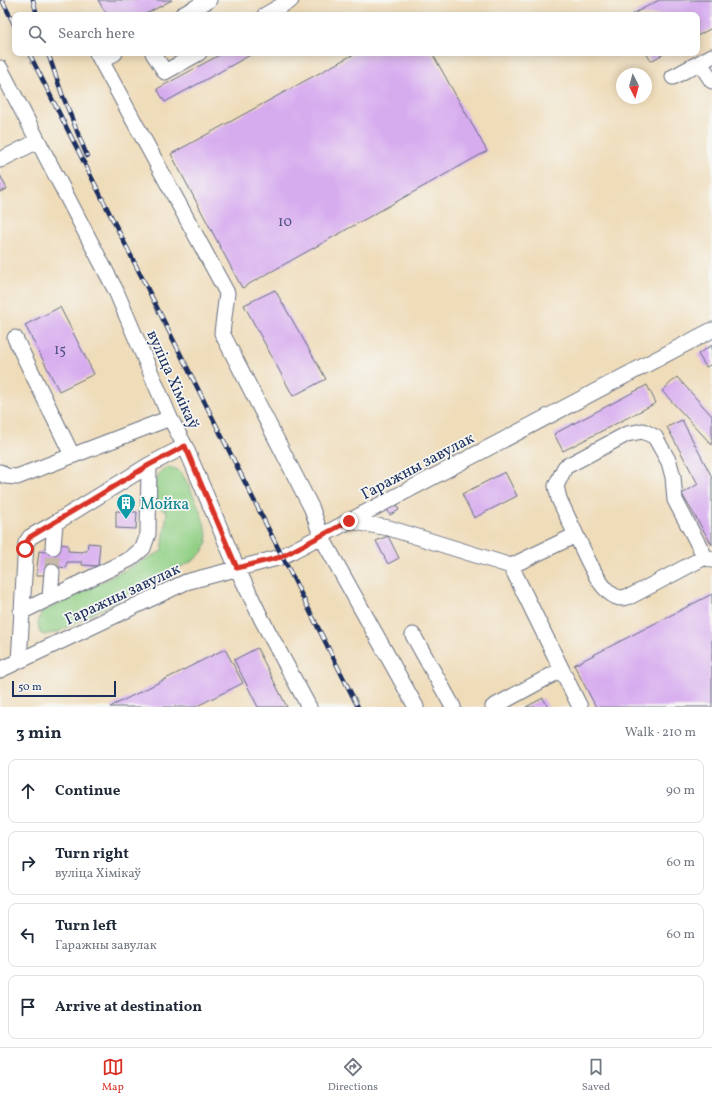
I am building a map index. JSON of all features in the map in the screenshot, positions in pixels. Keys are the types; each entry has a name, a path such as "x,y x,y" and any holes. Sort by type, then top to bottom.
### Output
{"street":[{"path":"187,12 209,0"},
{"path":"270,12 291,0"},
{"path":"105,56 228,293 222,333 312,509 320,536 416,707"},
{"path":"155,56 165,72 194,56"},
{"path":"673,76 706,60 712,81"},
{"name":"вуліца Хімікаў","path":"0,68 116,291 170,418 185,446 237,568 262,620 309,707"},
{"path":"0,160 38,141"},
{"name":"Гаражны завулак","path":"0,670 186,582 281,557 712,330"},
{"path":"15,338 72,455"},
{"path":"0,472 5,476 17,476 170,418"},
{"path":"643,431 655,437 669,462 673,477 675,500 709,559 631,596 621,598 611,594 598,580 558,499 556,486 566,467 627,434 643,431"},
{"path":"19,661 26,543 30,537 149,465 185,446"},
{"path":"21,612 130,559 143,548 148,534 149,465"},
{"path":"349,521 389,528 511,566 576,535"},
{"path":"53,547 55,522"},
{"path":"511,566 580,707"},
{"path":"50,597 52,572"},
{"path":"413,635 452,707"},
{"path":"493,707 561,670"}],"green space":[{"path":"168,467 177,469 183,476 201,513 207,541 201,553 194,560 58,632 44,635 40,633 38,623 41,613 162,551 167,512 160,508 157,503 154,488 159,474 162,470"}],"building":[{"path":"98,0 172,0 150,12 105,12"},
{"path":"659,0 712,0 712,28 700,34 700,12 637,12"},
{"path":"218,56 249,56 165,102 157,89"},
{"path":"351,56 434,56 487,151 242,288 171,154"},
{"path":"648,56 660,56 651,61"},
{"path":"0,175 7,189 0,192"},
{"path":"275,290 326,379 293,396 244,305"},
{"path":"60,307 94,374 59,391 25,325"},
{"path":"712,345 712,364 706,367 698,354"},
{"path":"677,377 712,416 712,445 662,391"},
{"path":"647,385 656,403 563,451 554,434"},
{"path":"682,420 712,477 712,545 682,494 698,484 667,427"},
{"path":"505,472 517,496 474,518 462,494"},
{"path":"397,505 399,510 390,515 387,509"},
{"name":"Мойка","path":"116,511 137,512 136,529 116,528"},
{"path":"388,536 399,558 388,564 376,541"},
{"path":"88,543 100,544 98,566 82,565 82,562 67,562 66,568 60,567 43,575 36,575 39,551 45,552 60,544 68,545 68,551 83,552 87,551"},
{"path":"712,594 712,707 596,707 574,665"},
{"path":"257,648 287,707 258,707 234,660"},
{"path":"225,649 243,683 195,707 110,707"},
{"path":"543,698 548,707 526,707"}],"tunnel":[{"path":"52,572 53,547"}],"railway":[{"path":"2,0 12,20"},
{"path":"33,0 36,12"},
{"path":"31,56 358,707"},
{"path":"49,56 62,94 87,156"}],"place":[{"name":"Мойка","path":"126,520"}],"route":[{"path":"25,549 26,543 30,537 149,465 185,446 237,568 281,557 349,521"}]}
